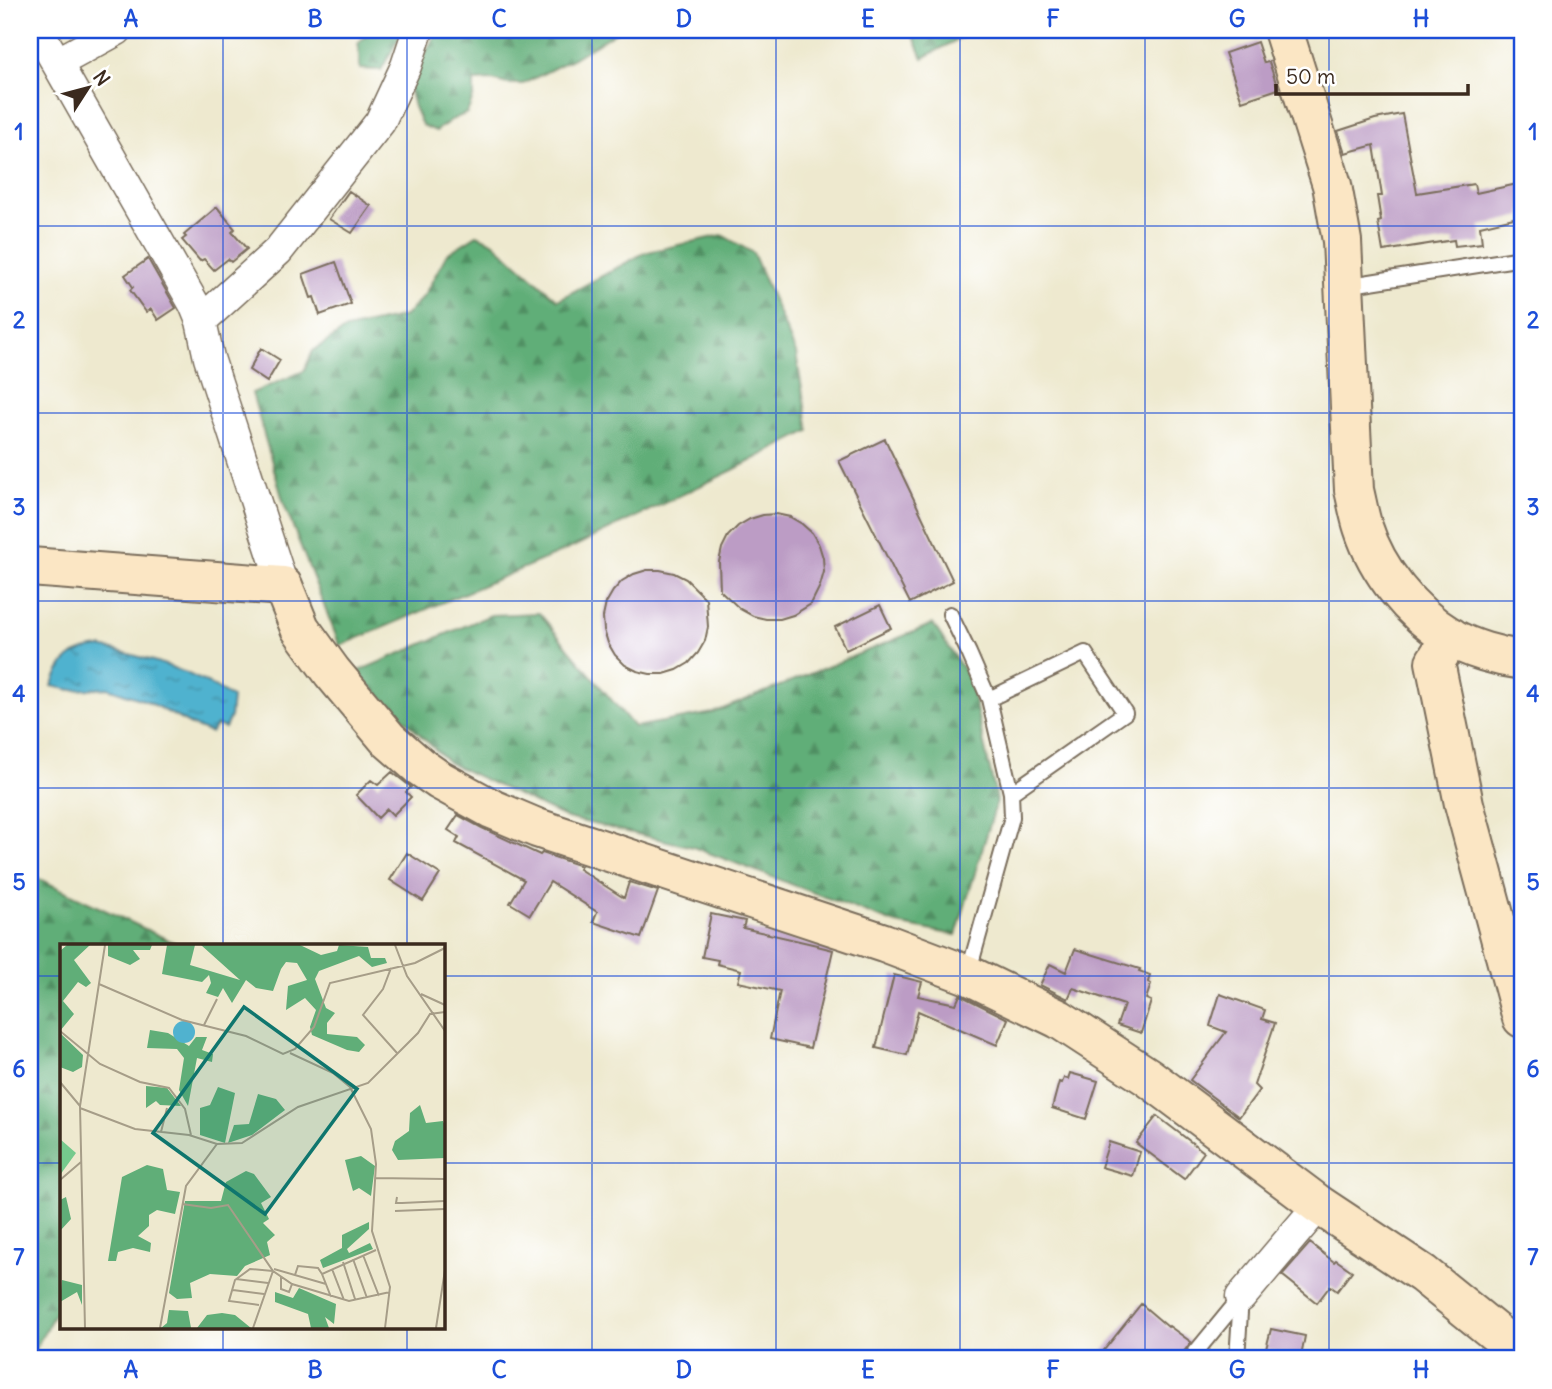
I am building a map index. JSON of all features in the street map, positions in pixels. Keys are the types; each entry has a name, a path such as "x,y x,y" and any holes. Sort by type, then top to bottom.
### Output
{"street":[{"path":"38,30 194,304 283,586 300,628 349,694 388,739 439,780 492,809 537,828 871,939 968,975 1059,1019 1147,1077 1319,1205 1423,1274 1522,1354"},
{"path":"57,63 117,30"},
{"path":"201,321 278,251 380,122 406,66 418,30"},
{"path":"1283,30 1332,184 1342,241 1354,490 1363,528 1379,562 1402,595 1419,613 1451,637 1475,648 1522,660"},
{"path":"30,567 283,586"},
{"path":"1451,637 1435,662 1464,804 1506,939 1522,1018"},
{"path":"1241,1297 1319,1205"}],"lane":[{"path":"1344,286 1522,258"},
{"path":"950,614 989,699 1011,793 1013,817 968,975"},
{"path":"989,699 1085,653 1125,713 1011,793"},
{"path":"1190,1359 1241,1297"},
{"path":"1237,1359 1241,1297"}],"green space":[{"path":"372,30 401,30 381,70 360,69 358,43"},
{"path":"437,30 619,30 574,58 523,84 474,81 474,95 467,113 436,131 422,125 408,84"},
{"path":"911,30 975,30 923,58"},
{"path":"477,235 493,242 558,300 644,253 722,235 753,253 796,353 809,431 573,547 340,646 284,504 252,393 304,371 313,351 346,329 405,316 424,296 447,254"},
{"path":"539,613 634,727 713,713 933,624 969,678 997,801 956,935 896,924 693,847 567,818 449,763 356,672 491,615"},
{"path":"30,875 177,944 60,944 60,1304 30,1358"}],"water":[{"path":"101,647 170,666 202,680 232,698 230,717 225,728 216,725 211,733 149,702 108,688 71,690 52,686 60,669 76,653"}],"building":[{"path":"1257,42 1264,63 1269,62 1278,89 1242,101 1225,53"},
{"path":"1402,114 1417,193 1474,184 1476,193 1522,183 1522,216 1480,226 1482,243 1455,246 1454,240 1383,251 1377,196 1382,196 1374,145 1345,153 1338,131"},
{"path":"349,191 371,206 352,233 329,219"},
{"path":"217,207 235,229 232,232 247,249 231,262 228,259 214,270 204,259 200,261 182,240 186,237 184,235"},
{"path":"148,259 176,308 158,320 151,309 146,312 130,290 133,287 125,275"},
{"path":"336,262 351,304 320,315 303,274"},
{"path":"261,348 280,360 267,382 249,370"},
{"path":"885,439 953,581 910,603 839,461"},
{"path":"776,514 790,517 812,533 823,558 824,572 811,604 793,615 766,619 740,609 720,590 719,562 728,536 738,526 750,519"},
{"path":"647,570 674,573 686,579 706,599 708,627 705,641 689,663 664,674 637,671 625,665 615,655 604,630 606,603 613,591 622,581"},
{"path":"880,605 891,628 846,650 835,627"},
{"path":"392,772 411,787 406,792 411,797 393,815 387,809 378,818 356,795 371,780 378,785"},
{"path":"458,815 540,855 542,853 581,866 579,869 624,898 629,882 658,891 641,938 593,922 597,912 550,882 530,915 510,903 524,880 456,843 459,837 448,830"},
{"path":"407,853 440,874 423,901 390,880"},
{"path":"711,914 745,921 743,928 833,950 810,1048 770,1039 780,991 738,982 741,970 717,964 718,960 702,957"},
{"path":"1075,949 1140,969 1139,971 1150,975 1148,982 1151,984 1146,999 1151,1001 1141,1033 1117,1025 1124,1005 1073,988 1068,999 1040,985 1050,964 1066,972"},
{"path":"894,975 922,982 918,996 956,1004 960,995 1008,1019 997,1045 918,1011 907,1055 876,1048"},
{"path":"1220,994 1265,1010 1262,1019 1275,1023 1254,1085 1259,1090 1239,1117 1190,1080 1226,1032 1210,1026"},
{"path":"1070,1073 1098,1081 1086,1119 1052,1108 1059,1082 1062,1083 1064,1078 1068,1079"},
{"path":"1157,1116 1204,1152 1184,1179 1136,1143"},
{"path":"1109,1142 1140,1152 1133,1176 1101,1167"},
{"path":"1310,1243 1334,1262 1336,1260 1352,1271 1337,1291 1330,1286 1317,1303 1282,1275"},
{"path":"1141,1304 1191,1342 1181,1359 1097,1359"},
{"path":"1271,1329 1305,1336 1301,1357 1266,1349"}]}
